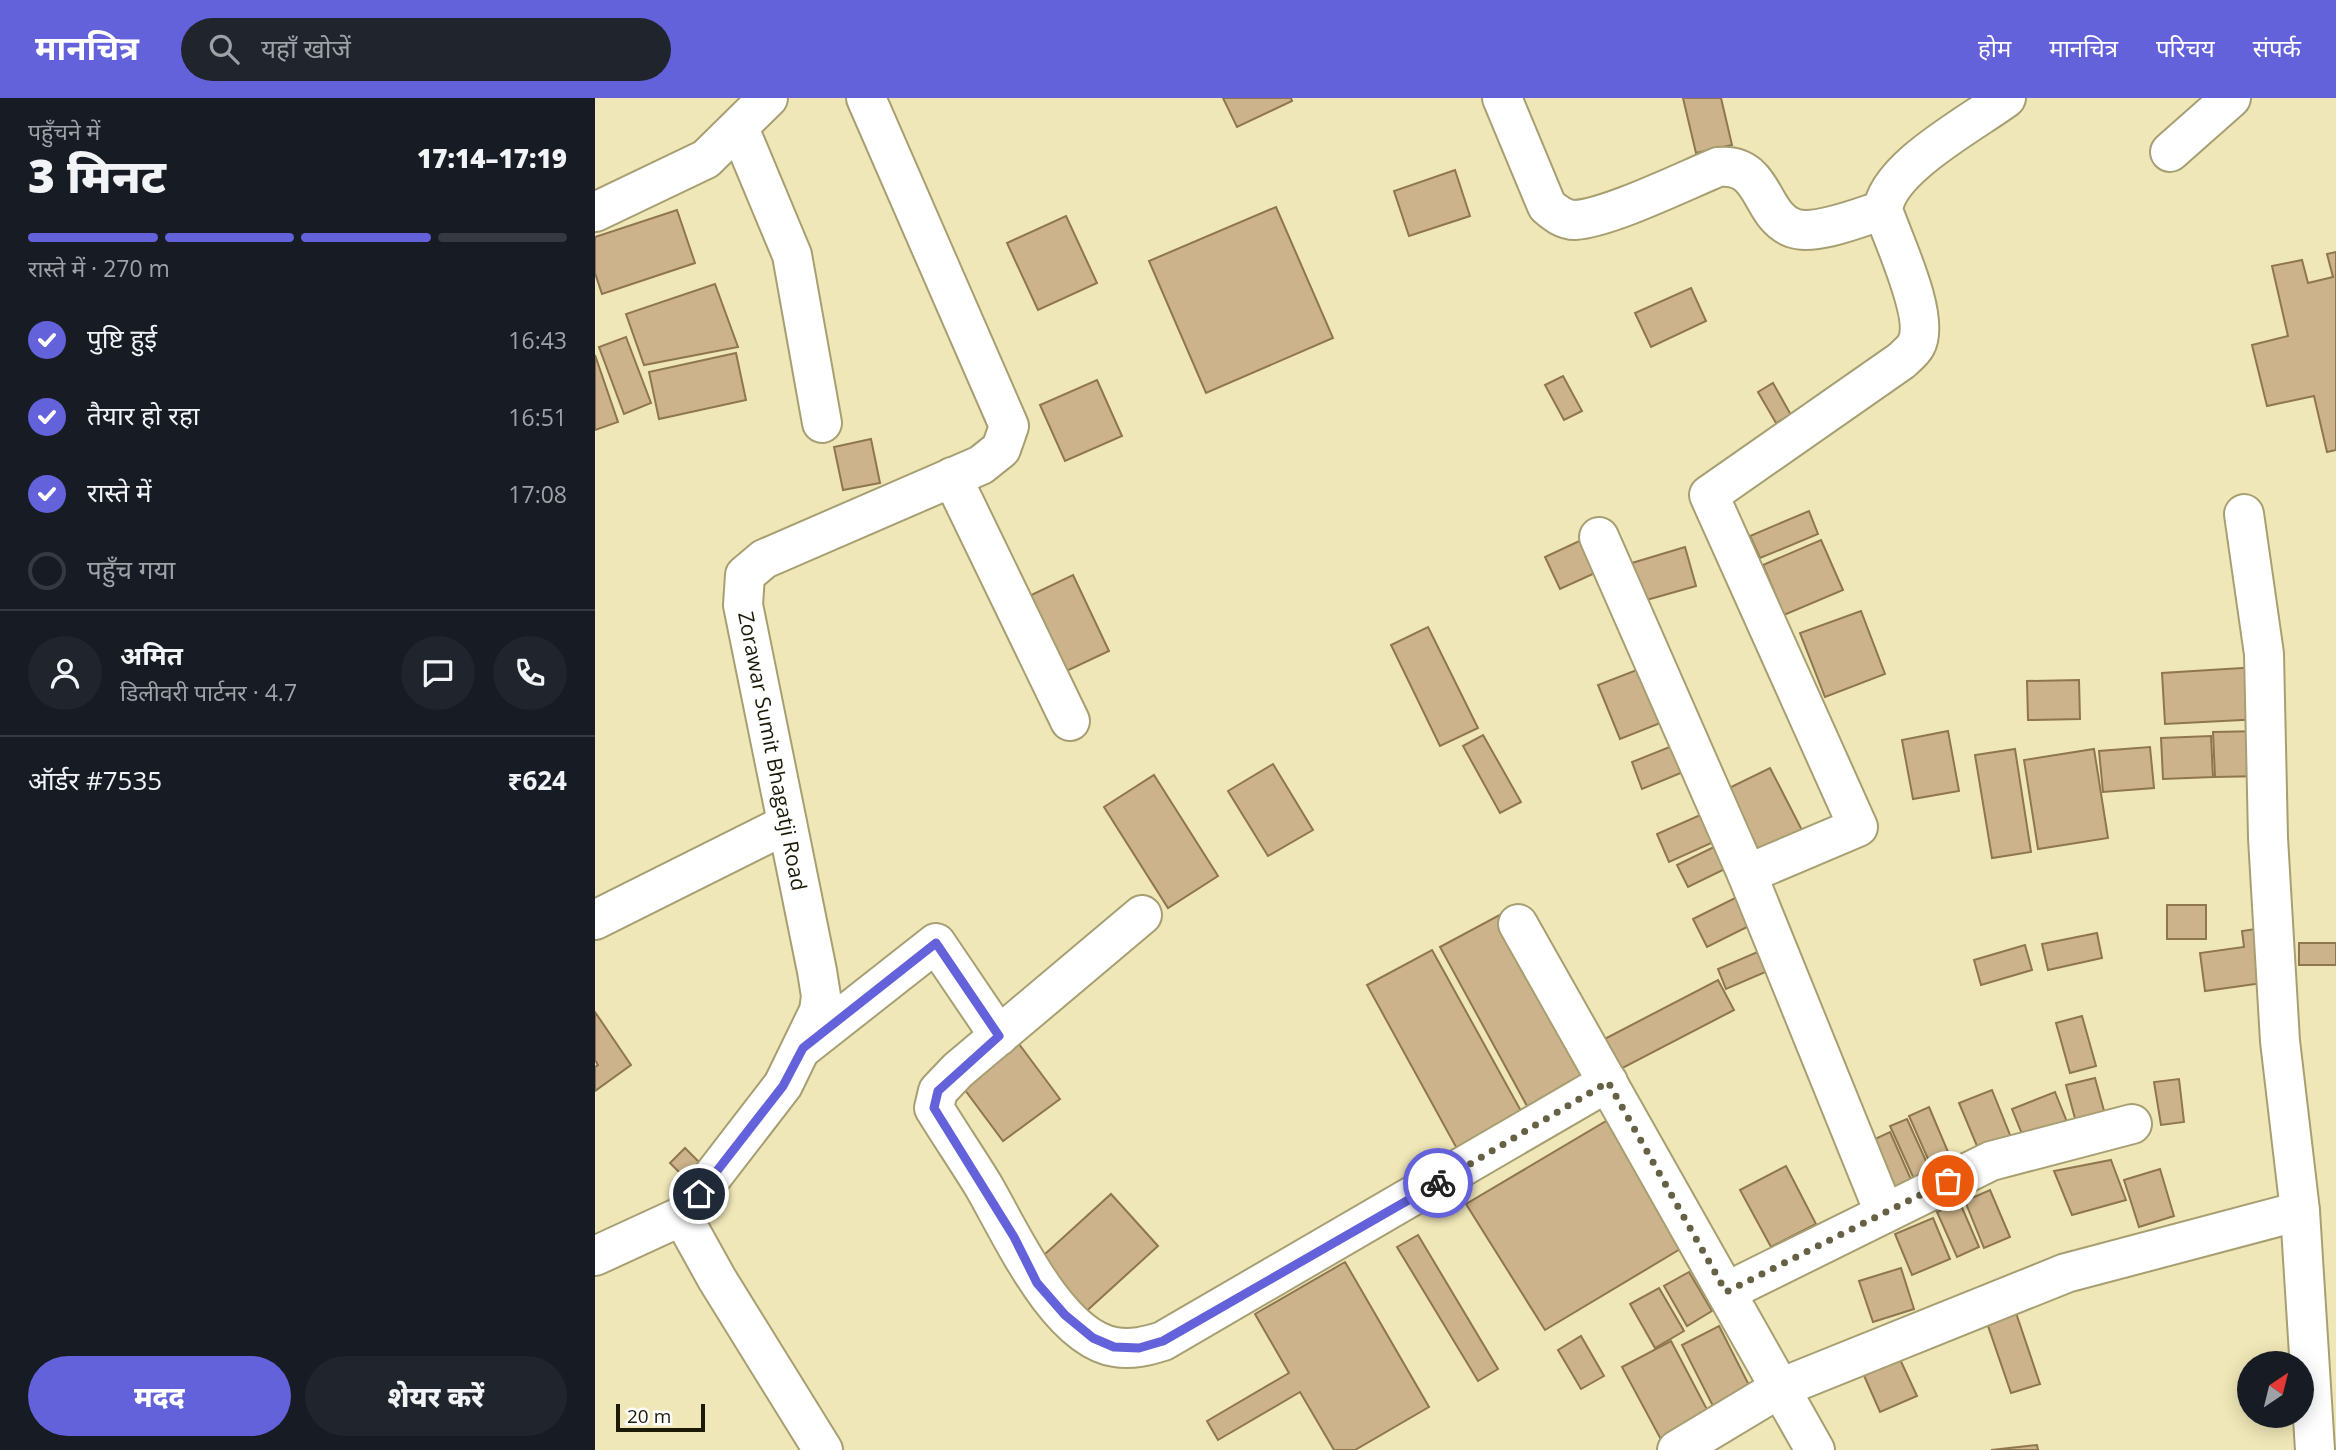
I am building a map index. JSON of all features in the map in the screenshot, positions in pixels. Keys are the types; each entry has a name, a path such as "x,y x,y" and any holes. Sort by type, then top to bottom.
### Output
{"street":[{"path":"595,212 706,159 768,98"},
{"name":"Zorawar Sumit Bhagatji Road","path":"683,1216 783,1086 819,1011 821,996 743,605 745,575 764,559 981,465 1001,449 1009,426 866,98"},
{"path":"1502,98 1547,206 1559,216 1574,220 1599,215 1718,167 1732,166 1747,172 1780,219 1793,228 1814,230 1883,210"},
{"path":"1747,874 1858,827 1709,495 1901,361 1916,346 1921,329 1918,308 1883,210 1884,196 1910,165 2006,98"},
{"path":"2170,152 2231,98"},
{"path":"739,128 792,255 822,423"},
{"path":"952,477 1070,721"},
{"path":"2244,514 2264,654 2268,838 2280,1041 2300,1211 2315,1450"},
{"path":"1599,537 1747,874 1884,1212"},
{"path":"596,915 787,824"},
{"path":"1142,915 938,1091 934,1108 1008,1227 1037,1283 1065,1315 1093,1338 1114,1347 1139,1348 1163,1341 1608,1082"},
{"path":"1518,924 1815,1450"},
{"path":"803,1048 936,943 999,1036"},
{"path":"1726,1292 1991,1161 2132,1124"},
{"path":"1678,1450 1780,1388 2066,1273 2300,1211"},
{"path":"595,1256 683,1216 717,1279 823,1450"}],"building":[{"path":"1223,98 1291,98 1292,101 1237,127"},
{"path":"1683,98 1721,98 1732,145 1696,153"},
{"path":"1455,170 1470,216 1409,236 1394,191"},
{"path":"1276,207 1333,338 1206,393 1149,261"},
{"path":"677,210 695,263 602,294 595,273 595,237"},
{"path":"1066,216 1097,283 1038,310 1007,243"},
{"path":"2336,252 2336,450 2327,452 2314,396 2267,406 2252,345 2288,336 2272,266 2302,260 2308,283 2333,277 2327,254"},
{"path":"715,284 738,347 644,365 626,314"},
{"path":"1691,288 1706,321 1651,347 1635,313"},
{"path":"626,337 651,403 624,414 599,347"},
{"path":"736,353 746,400 659,419 649,372"},
{"path":"595,355 618,422 595,430"},
{"path":"1563,376 1582,411 1564,420 1545,385"},
{"path":"1097,380 1122,436 1065,461 1040,405"},
{"path":"1773,383 1791,415 1776,423 1758,392"},
{"path":"871,439 880,483 843,490 834,447"},
{"path":"1809,511 1818,534 1760,558 1750,536"},
{"path":"1590,536 1606,568 1560,589 1545,557"},
{"path":"1821,540 1843,590 1784,615 1763,565"},
{"path":"1685,547 1696,586 1643,601 1632,563"},
{"path":"1073,575 1109,651 1058,675 1023,599"},
{"path":"1861,611 1885,674 1825,697 1800,633"},
{"path":"1428,627 1478,728 1440,746 1391,645"},
{"path":"1647,666 1668,720 1620,739 1598,685"},
{"path":"2258,667 2261,719 2165,724 2162,673"},
{"path":"2079,680 2080,719 2028,720 2027,681"},
{"path":"1948,731 1959,791 1913,799 1902,740"},
{"path":"2263,731 2264,776 2215,777 2213,732"},
{"path":"1483,735 1521,802 1500,813 1463,746"},
{"path":"2211,736 2213,777 2163,779 2161,738"},
{"path":"1682,742 1693,768 1642,789 1632,762"},
{"path":"2150,747 2154,788 2103,792 2099,751"},
{"path":"2015,749 2031,852 1992,858 1975,755"},
{"path":"2094,749 2108,838 2038,849 2024,760"},
{"path":"1273,764 1313,830 1268,856 1228,791"},
{"path":"1770,768 1805,836 1758,860 1723,791"},
{"path":"1154,775 1218,876 1168,908 1104,807"},
{"path":"1707,812 1718,840 1669,862 1657,834"},
{"path":"1722,843 1733,865 1688,887 1677,865"},
{"path":"1741,895 1755,923 1707,947 1693,919"},
{"path":"2167,905 2206,905 2206,939 2167,939"},
{"path":"1505,912 1597,1080 1532,1115 1440,947"},
{"path":"2263,928 2270,982 2205,991 2200,953 2244,947 2242,931"},
{"path":"2097,933 2102,958 2048,970 2042,944"},
{"path":"2299,943 2336,943 2336,965 2299,965"},
{"path":"2025,945 2032,970 1981,985 1974,960"},
{"path":"1769,947 1777,967 1726,989 1718,969"},
{"path":"1432,950 1526,1120 1461,1156 1367,985"},
{"path":"1718,980 1734,1010 1611,1074 1595,1044"},
{"path":"595,1012 631,1065 595,1091 595,1067 598,1065 595,1060"},
{"path":"2082,1016 2096,1066 2070,1073 2056,1023"},
{"path":"1019,1044 1060,1099 1003,1141 962,1086"},
{"path":"2095,1078 2106,1118 2077,1126 2066,1085"},
{"path":"2179,1079 2184,1122 2161,1125 2154,1082"},
{"path":"1992,1090 2014,1145 1982,1158 1959,1103"},
{"path":"2055,1092 2071,1132 2028,1149 2012,1109"},
{"path":"1929,1107 1951,1159 1932,1168 1909,1116"},
{"path":"1613,1117 1682,1248 1545,1330 1466,1204"},
{"path":"1907,1119 1931,1172 1914,1179 1890,1126"},
{"path":"1890,1132 1913,1184 1885,1197 1862,1145"},
{"path":"685,1148 705,1168 690,1183 670,1163"},
{"path":"2111,1160 2126,1200 2072,1215 2054,1171"},
{"path":"1786,1166 1816,1224 1771,1247 1740,1190"},
{"path":"2160,1169 2174,1216 2139,1227 2124,1180"},
{"path":"1990,1190 2010,1237 1984,1248 1965,1201"},
{"path":"1111,1194 1158,1246 1081,1316 1034,1264"},
{"path":"1960,1203 1979,1247 1957,1257 1937,1212"},
{"path":"1933,1218 1950,1259 1912,1275 1895,1234"},
{"path":"1418,1235 1498,1369 1478,1381 1397,1247"},
{"path":"1345,1262 1429,1407 1355,1450 1334,1450 1300,1392 1218,1440 1207,1421 1289,1373 1255,1314"},
{"path":"1901,1268 1914,1309 1873,1322 1859,1281"},
{"path":"1689,1272 1712,1311 1687,1326 1664,1286"},
{"path":"1659,1288 1684,1331 1655,1348 1630,1304"},
{"path":"2015,1310 2040,1384 2011,1393 1986,1320"},
{"path":"1719,1326 1754,1395 1717,1414 1682,1345"},
{"path":"1581,1336 1604,1376 1581,1389 1558,1350"},
{"path":"1671,1341 1713,1421 1665,1447 1622,1367"},
{"path":"1898,1355 1917,1396 1880,1412 1862,1371"},
{"path":"2037,1445 2038,1450 1991,1450"}],"way so far":[{"path":"1438,1183 1608,1082 1726,1292 1948,1181"}],"route":[{"path":"699,1194 783,1086 803,1048 936,943 999,1036 958,1070 938,1091 934,1108 1014,1237 1037,1283 1065,1315 1093,1338 1114,1347 1139,1348 1163,1341 1438,1183"}]}
